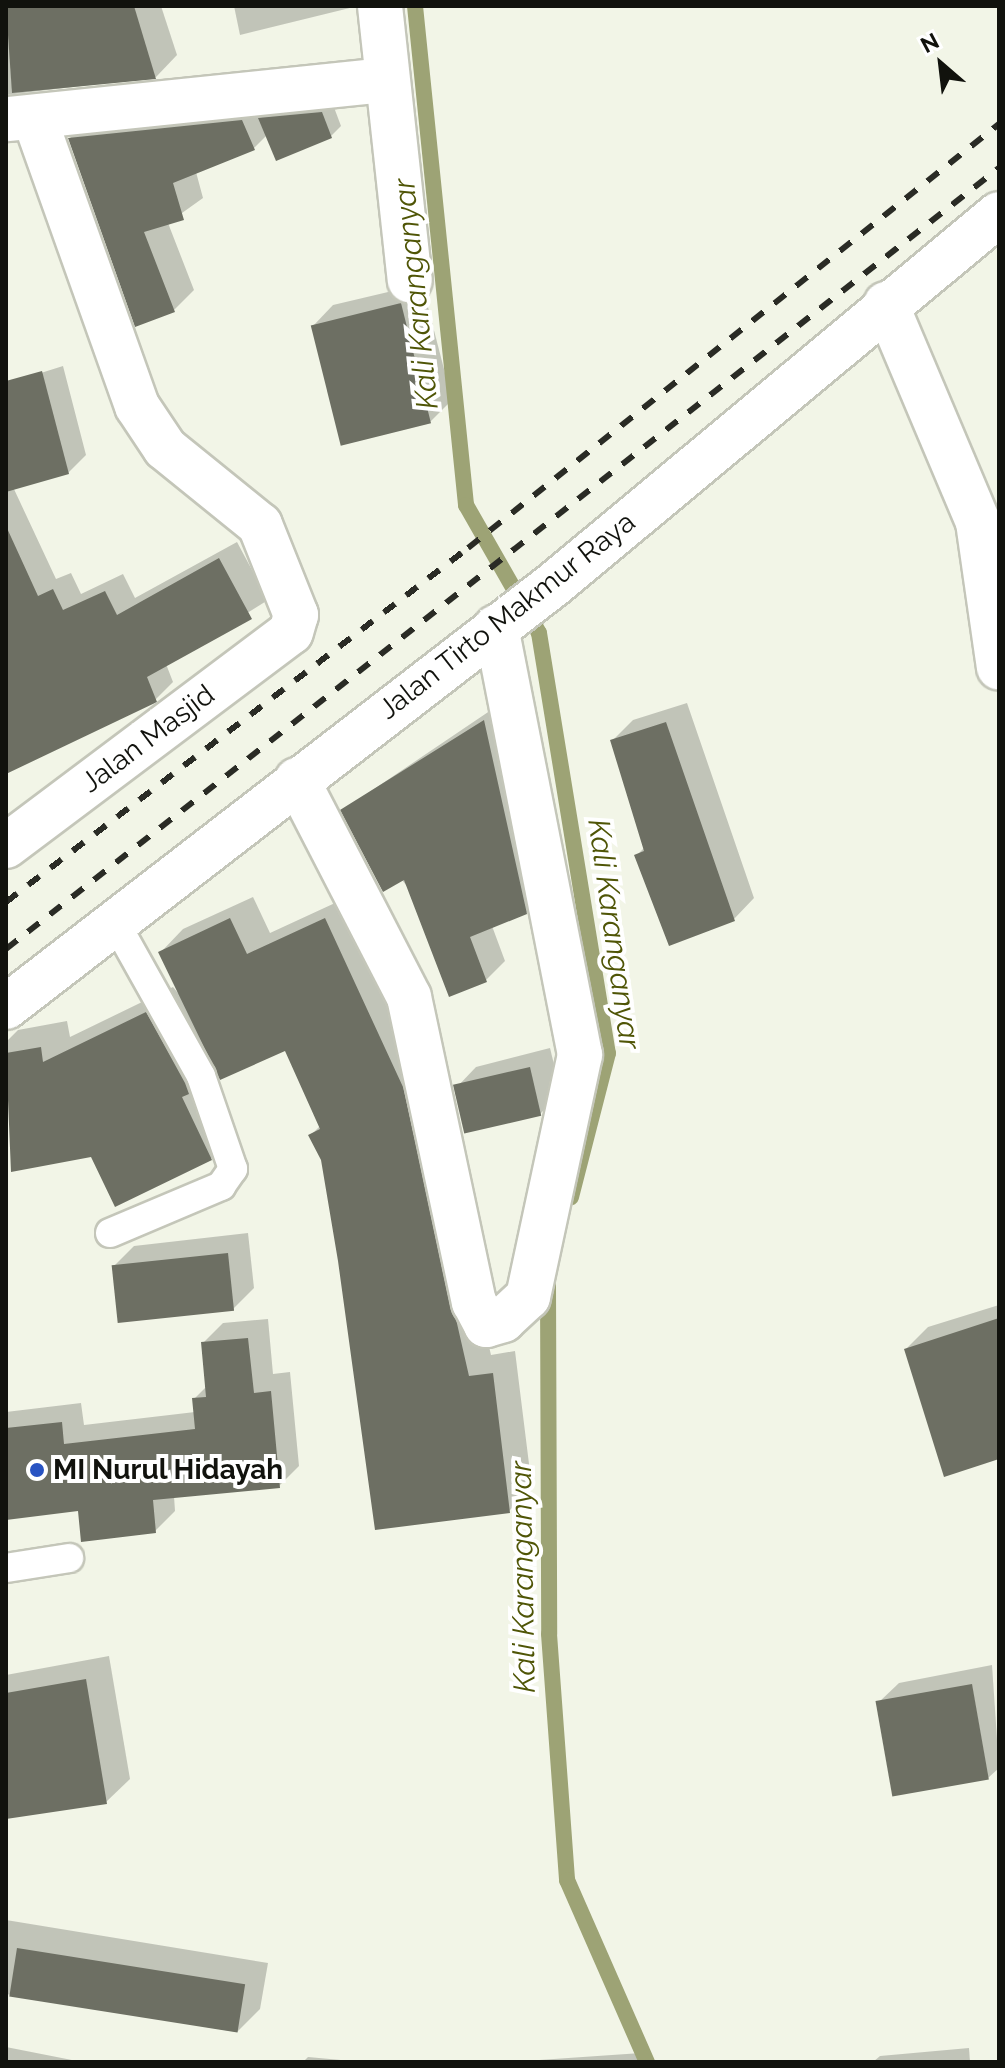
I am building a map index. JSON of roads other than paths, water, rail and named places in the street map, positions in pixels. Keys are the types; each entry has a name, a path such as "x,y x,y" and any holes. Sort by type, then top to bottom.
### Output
{"street":[{"path":"380,6 410,280"},
{"path":"21,119 386,80"},
{"name":"Jalan Masjid","path":"6,846 291,632 294,601 260,525 165,448 137,406 21,119"},
{"name":"Jalan Tirto Makmur Raya","path":"6,1007 553,585 886,304 999,214"},
{"path":"886,304 978,522 999,667"},
{"path":"297,780 409,997 474,1302 486,1325 503,1320 528,1297 580,1055 501,623"}],"lane":[{"path":"110,1233 221,1186 233,1169 201,1076 115,922"},
{"path":"6,1568 69,1558"}],"waterway":[{"name":"Kali Karanganyar","path":"415,6 466,505 539,633 608,1053 571,1197"},
{"name":"Kali Karanganyar","path":"548,1285 549,1634 567,1880 647,2062"}],"railway":[{"path":"6,902 468,548 999,124"},
{"path":"6,949 999,168"}],"place":[{"name":"MI Nurul Hidayah","path":"37,1470"}]}
